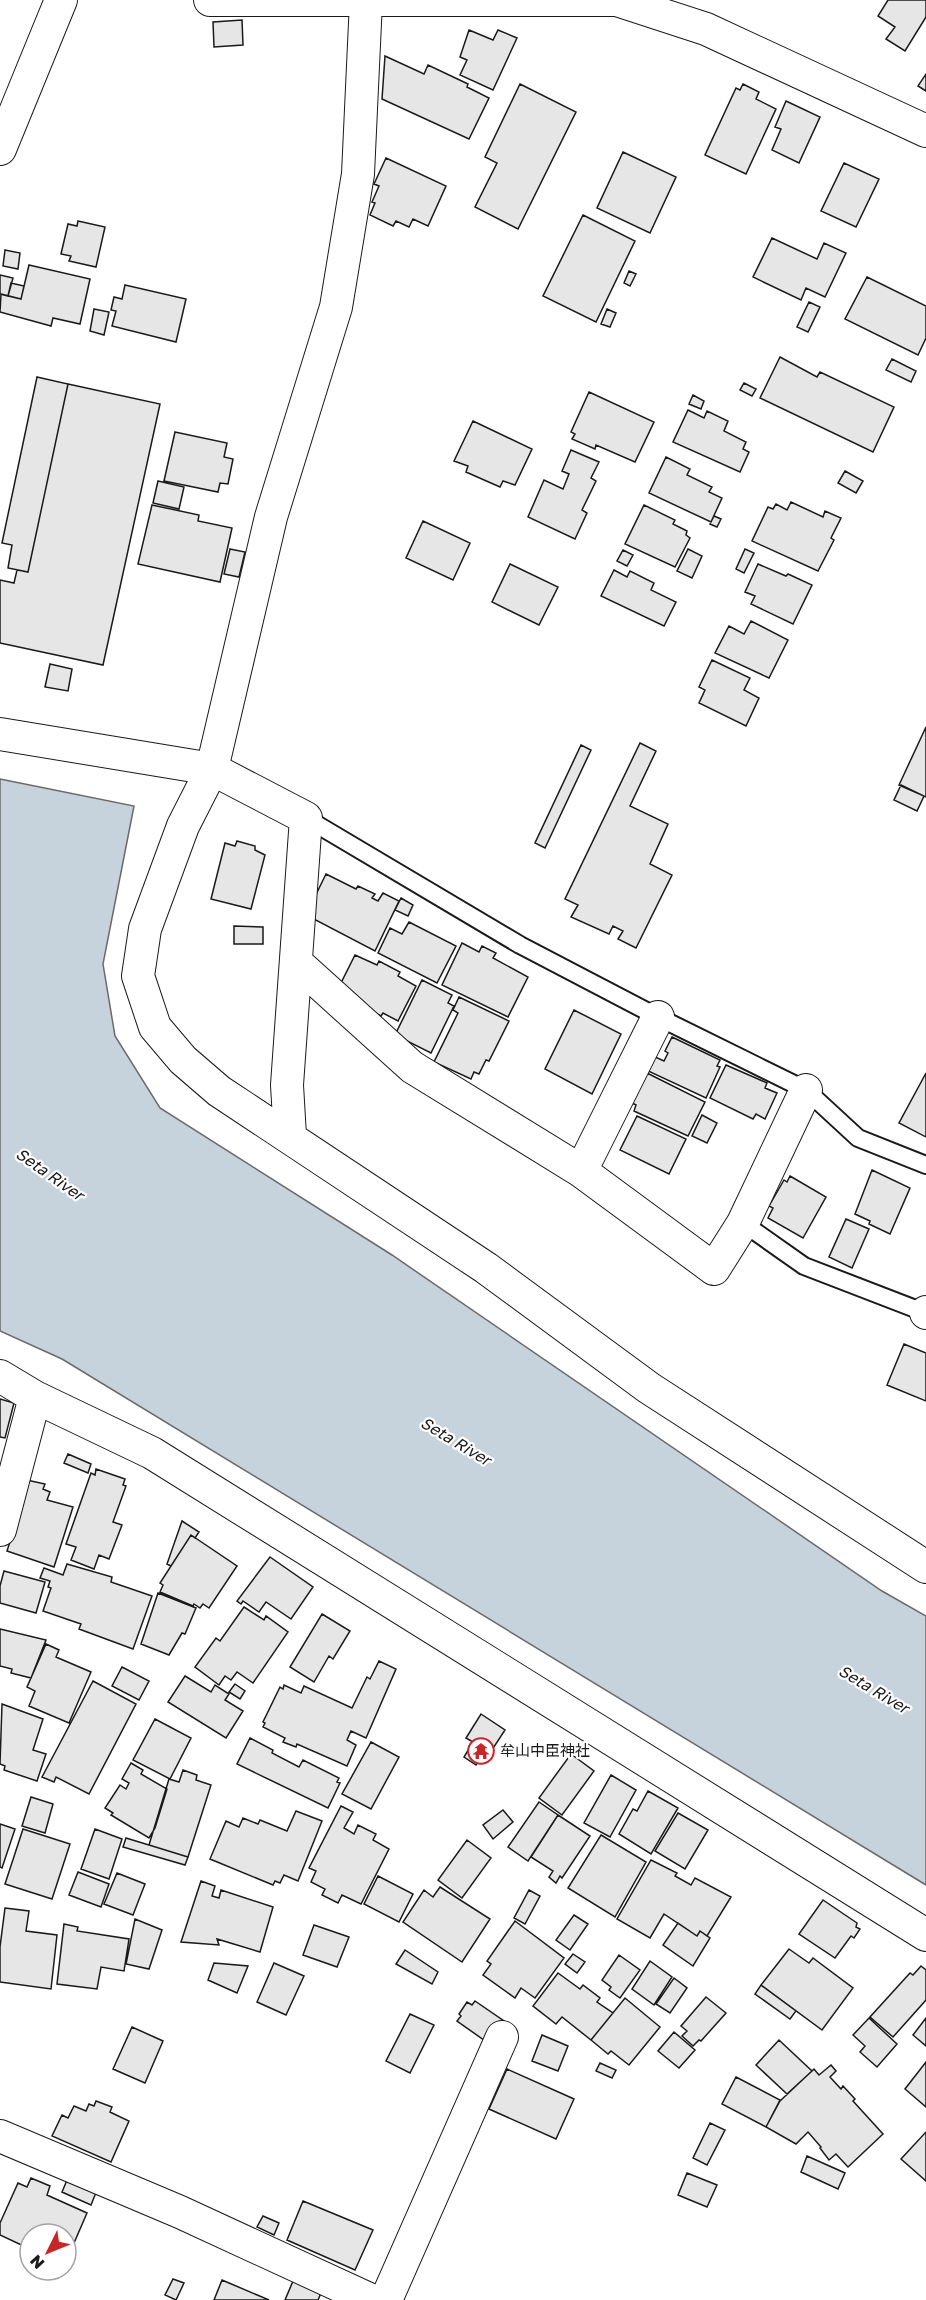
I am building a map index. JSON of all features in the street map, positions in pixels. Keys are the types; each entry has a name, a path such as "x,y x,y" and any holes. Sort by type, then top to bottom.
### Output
{"street":[{"path":"0,149 61,0"},
{"path":"210,0 617,0 706,29 926,131"},
{"path":"366,1 358,174 336,307 271,517 212,769 183,826 145,929 138,976 155,1027 183,1060 219,1091 486,1268 650,1388 926,1567"},
{"path":"0,734 212,769 306,818 287,1085 290,1136"},
{"path":"297,963 412,1067 581,1170 714,1269 743,1223 806,1090"},
{"path":"581,1170 658,1017"},
{"path":"0,1376 35,1397 162,1459 926,1935"},
{"path":"0,1530 35,1397"},
{"path":"386,2300 502,2037"},
{"path":"0,2136 180,2212 371,2300"}],"lane":[{"path":"306,818 520,945 658,1017 806,1090 858,1138 926,1165"},
{"path":"743,1223 804,1266 926,1313"}],"water":[{"name":"Seta River","path":"0,779 134,806 103,964 115,1036 160,1108 392,1255 882,1591 926,1616 926,1885 62,1359 0,1331"}],"building":[{"path":"888,0 926,0 926,17 905,51 886,39 895,27 878,16"},
{"path":"242,20 243,45 214,47 213,22"},
{"path":"469,30 493,40 498,30 517,38 493,90 460,75 467,60 460,57"},
{"path":"385,56 424,74 428,65 468,84 467,87 489,98 469,139 382,99"},
{"path":"926,74 926,91 918,86"},
{"path":"520,84 576,112 518,229 475,207 497,163 485,157"},
{"path":"743,84 759,92 756,99 776,109 746,174 705,155 736,88 740,90"},
{"path":"786,101 820,117 799,163 772,150 781,129 775,127"},
{"path":"623,152 676,177 650,233 597,208"},
{"path":"386,158 446,186 428,226 413,219 409,227 396,221 393,226 370,215 375,203 372,202 379,186 374,184"},
{"path":"844,163 879,179 856,227 821,211"},
{"path":"583,215 635,241 596,322 543,296"},
{"path":"78,221 105,227 96,267 69,261 71,256 61,254 68,224 77,226"},
{"path":"772,238 817,259 824,243 846,253 825,297 806,288 801,300 753,277"},
{"path":"5,250 20,253 18,269 3,266"},
{"path":"29,265 90,279 80,324 53,318 51,326 0,312 1,294 21,299"},
{"path":"629,271 636,274 630,286 624,283"},
{"path":"0,275 13,278 8,296 0,294"},
{"path":"867,277 926,306 926,338 918,355 845,319"},
{"path":"11,283 24,286 21,299 8,296"},
{"path":"125,285 186,299 176,342 112,326 116,311 111,310 114,297 122,299"},
{"path":"809,302 820,307 808,332 797,327"},
{"path":"94,309 109,312 104,335 90,331"},
{"path":"607,309 616,313 610,327 601,324"},
{"path":"780,357 817,377 820,372 894,407 873,452 760,398"},
{"path":"892,359 916,371 911,382 886,370"},
{"path":"37,377 68,384 28,572 8,568 12,545 2,543"},
{"path":"744,383 756,389 752,396 740,390"},
{"path":"68,384 160,404 103,665 0,643 0,580 14,583 17,570 28,572"},
{"path":"589,392 654,422 635,462 596,445 595,449 572,439 575,434 571,432"},
{"path":"693,395 704,401 701,409 689,404"},
{"path":"688,410 704,418 707,411 728,421 724,431 746,442 743,449 749,452 740,472 673,442"},
{"path":"473,421 532,449 515,485 503,481 500,487 466,472 468,466 454,461"},
{"path":"175,432 227,443 224,457 233,459 228,484 220,483 218,492 164,481"},
{"path":"571,450 599,462 591,478 596,481 582,510 587,513 575,539 528,517 544,480 563,489 569,474 562,471"},
{"path":"666,457 690,469 687,475 712,487 709,492 722,498 711,522 649,493"},
{"path":"845,471 863,481 856,493 838,483"},
{"path":"158,481 184,487 179,509 153,503"},
{"path":"791,502 823,517 825,511 841,518 831,538 834,540 818,571 752,541 768,507 773,509 776,504 787,510"},
{"path":"152,505 199,515 198,521 232,528 220,582 138,564"},
{"path":"644,505 675,520 673,524 687,531 686,535 690,538 675,567 625,544"},
{"path":"714,516 721,519 717,527 710,524"},
{"path":"423,521 470,543 453,580 406,558"},
{"path":"230,549 245,552 239,577 224,574"},
{"path":"688,549 702,556 692,578 677,571"},
{"path":"745,549 754,553 744,573 736,569"},
{"path":"623,550 633,555 627,566 617,561"},
{"path":"510,564 558,587 539,625 492,602"},
{"path":"758,564 812,585 793,624 751,604 755,596 745,592"},
{"path":"614,570 627,577 630,571 654,583 651,590 676,602 664,626 601,596"},
{"path":"751,621 788,640 769,678 715,653 729,626 744,634"},
{"path":"712,660 750,678 744,690 759,698 746,726 699,703 705,690 699,687"},
{"path":"50,664 72,669 68,691 45,687"},
{"path":"926,727 926,797 899,785"},
{"path":"640,743 656,751 630,806 668,824 650,864 672,875 636,948 618,939 623,931 613,926 609,934 571,917 578,905 565,899"},
{"path":"581,745 591,750 545,848 535,843"},
{"path":"901,785 924,796 917,811 894,800"},
{"path":"237,841 255,846 255,850 265,855 251,909 211,899 225,843 235,846"},
{"path":"326,874 356,889 358,886 375,894 372,898 378,901 383,893 399,901 375,951 306,915"},
{"path":"401,898 413,905 408,916 395,910"},
{"path":"409,922 456,946 437,983 378,953 390,928 402,934"},
{"path":"234,926 263,927 263,944 234,944"},
{"path":"462,943 479,952 482,946 496,953 493,958 528,977 508,1017 442,985"},
{"path":"355,955 377,965 379,961 400,972 398,976 416,986 398,1021 383,1013 381,1016 336,993"},
{"path":"422,980 452,995 448,1003 454,1006 431,1053 395,1035"},
{"path":"459,997 509,1021 489,1061 486,1060 479,1074 474,1072 471,1079 434,1062 458,1013 453,1010"},
{"path":"574,1010 621,1034 592,1094 545,1069"},
{"path":"672,1037 720,1060 717,1066 720,1067 706,1098 646,1070 653,1056 664,1061 668,1053 665,1051"},
{"path":"726,1065 767,1083 765,1088 777,1093 765,1119 756,1114 753,1119 710,1098"},
{"path":"647,1073 705,1102 688,1136 634,1111 636,1105 632,1103"},
{"path":"926,1073 926,1137 899,1123"},
{"path":"702,1115 717,1123 707,1143 692,1136"},
{"path":"637,1116 686,1139 669,1174 620,1150"},
{"path":"872,1170 910,1188 890,1234 855,1214"},
{"path":"790,1176 826,1197 803,1238 768,1218 773,1208 769,1206 784,1180 787,1182"},
{"path":"846,1219 869,1229 852,1268 829,1257"},
{"path":"904,1344 926,1353 926,1401 887,1385"},
{"path":"0,1399 14,1403 5,1438 0,1437"},
{"path":"68,1454 91,1464 88,1473 64,1463"},
{"path":"96,1469 125,1479 123,1485 126,1486 113,1522 122,1525 109,1559 99,1555 94,1569 71,1560 76,1547 66,1544 91,1473 95,1475"},
{"path":"22,1479 45,1484 43,1489 50,1492 47,1500 73,1507 54,1567 7,1551 13,1532"},
{"path":"182,1521 199,1532 195,1538 191,1535 171,1566 167,1564"},
{"path":"191,1535 237,1566 209,1608 203,1604 200,1608 194,1604 193,1606 160,1592 163,1585 160,1583"},
{"path":"270,1557 313,1587 291,1619 266,1602 259,1612 243,1601 241,1604 237,1601"},
{"path":"67,1564 112,1577 111,1582 152,1596 133,1649 79,1629 81,1624 43,1611 51,1588 48,1587 50,1581 40,1578 44,1568 63,1575"},
{"path":"4,1571 45,1582 36,1613 0,1603 0,1586"},
{"path":"158,1593 196,1608 185,1634 182,1633 169,1655 141,1644"},
{"path":"244,1607 264,1620 266,1616 288,1632 253,1683 237,1672 231,1680 225,1676 219,1685 195,1667 216,1638 220,1641"},
{"path":"322,1614 350,1631 333,1659 329,1656 314,1682 290,1667"},
{"path":"0,1629 46,1640 31,1678 11,1673 12,1669 0,1666"},
{"path":"46,1644 59,1650 56,1657 91,1672 69,1723 29,1706 35,1691 27,1687"},
{"path":"379,1661 396,1669 366,1738 351,1731 347,1740 356,1745 347,1766 297,1744 296,1747 283,1742 285,1738 263,1727 265,1723 263,1722 280,1687 283,1689 284,1685 301,1693 304,1686 352,1708 367,1677 370,1679"},
{"path":"122,1667 149,1681 139,1700 112,1686"},
{"path":"185,1676 211,1692 215,1685 229,1694 225,1700 243,1711 226,1738 168,1702"},
{"path":"93,1681 136,1704 89,1794 56,1777 54,1782 42,1777"},
{"path":"235,1684 245,1691 240,1699 229,1692"},
{"path":"2,1704 43,1719 33,1750 46,1754 37,1781 4,1770 5,1766 0,1764"},
{"path":"481,1714 505,1730 490,1753 485,1750 476,1765 464,1757 473,1742 466,1738"},
{"path":"155,1719 191,1738 170,1779 133,1760"},
{"path":"250,1738 299,1767 303,1760 339,1778 337,1782 340,1783 328,1808 237,1764"},
{"path":"371,1742 399,1757 371,1809 342,1794"},
{"path":"571,1754 594,1771 562,1815 539,1798"},
{"path":"131,1763 143,1770 141,1774 167,1789 155,1828 149,1838 111,1815 113,1813 105,1808 120,1785 126,1789 129,1783 122,1779"},
{"path":"183,1770 197,1775 196,1780 211,1785 188,1857 149,1845 169,1779 179,1782"},
{"path":"611,1775 636,1790 610,1837 584,1823"},
{"path":"648,1791 678,1808 651,1854 619,1834 633,1809 637,1811"},
{"path":"31,1797 53,1804 45,1833 22,1826"},
{"path":"539,1802 558,1815 528,1861 508,1847"},
{"path":"341,1806 353,1812 344,1828 354,1834 358,1825 376,1834 373,1840 389,1849 361,1904 342,1895 338,1903 322,1895 325,1889 311,1882 316,1871 309,1868"},
{"path":"503,1810 513,1822 493,1839 483,1825"},
{"path":"296,1811 322,1821 298,1881 284,1875 280,1883 275,1881 273,1885 210,1859 226,1821 239,1827 243,1818 258,1824 260,1820 287,1831"},
{"path":"678,1813 708,1830 685,1869 655,1851"},
{"path":"558,1815 590,1836 562,1878 560,1876 556,1883 549,1877 553,1871 531,1857"},
{"path":"0,1824 15,1829 2,1868 0,1867"},
{"path":"23,1829 70,1844 52,1899 5,1884"},
{"path":"95,1829 122,1839 109,1879 81,1869"},
{"path":"601,1835 646,1862 615,1917 568,1888"},
{"path":"126,1838 188,1857 185,1865 123,1847"},
{"path":"467,1840 491,1858 462,1898 438,1880"},
{"path":"651,1860 677,1873 675,1876 691,1885 695,1878 731,1897 707,1936 700,1931 697,1936 664,1914 650,1938 617,1919"},
{"path":"78,1872 109,1884 101,1907 69,1895"},
{"path":"117,1873 145,1884 133,1915 104,1904"},
{"path":"378,1876 413,1894 399,1922 364,1904"},
{"path":"201,1881 215,1886 212,1896 219,1898 221,1890 273,1907 260,1952 217,1939 219,1945 181,1942"},
{"path":"440,1887 490,1919 462,1962 403,1922 424,1890 433,1897"},
{"path":"529,1890 540,1896 525,1924 514,1918"},
{"path":"823,1900 857,1923 856,1927 860,1929 854,1938 851,1936 835,1958 799,1934"},
{"path":"5,1908 29,1911 26,1931 57,1935 51,1989 0,1982 0,1947"},
{"path":"574,1915 588,1924 570,1950 556,1940"},
{"path":"135,1919 162,1930 149,1969 126,1964"},
{"path":"515,1921 564,1958 535,1998 521,1988 515,1998 483,1975 491,1964 487,1961"},
{"path":"678,1923 697,1936 700,1931 710,1938 693,1966 663,1945"},
{"path":"64,1924 78,1927 77,1931 129,1939 124,1971 101,1967 97,1989 57,1984"},
{"path":"314,1925 349,1937 337,1967 303,1955"},
{"path":"789,1949 809,1963 813,1958 853,1988 822,2030 761,1985"},
{"path":"405,1950 438,1972 432,1984 396,1964"},
{"path":"573,1954 585,1962 577,1973 565,1964"},
{"path":"619,1955 640,1970 620,1998 609,1990 611,1987 602,1980"},
{"path":"650,1961 672,1977 654,2005 632,1989"},
{"path":"214,1963 248,1966 237,1993 208,1980"},
{"path":"274,1963 304,1976 286,2015 257,2002"},
{"path":"921,1966 926,1970 926,2000 893,2037 870,2017 910,1973 913,1975"},
{"path":"558,1973 580,1989 583,1985 600,1998 597,2002 613,2013 591,2040 562,2017 556,2024 533,2006"},
{"path":"674,1978 687,1988 670,2013 656,2004"},
{"path":"761,1985 796,2011 790,2019 755,1994"},
{"path":"706,1997 726,2013 701,2041 699,2040 693,2046 682,2036 687,2031 681,2026"},
{"path":"625,1998 660,2027 629,2065 611,2051 608,2054 591,2040"},
{"path":"475,2001 504,2021 488,2043 457,2021 467,2002 472,2005"},
{"path":"410,2014 434,2025 410,2073 386,2061"},
{"path":"869,2018 897,2044 877,2067 860,2052 865,2046 853,2035"},
{"path":"926,2018 926,2046 913,2035"},
{"path":"132,2027 163,2041 145,2083 113,2069"},
{"path":"674,2032 695,2050 679,2068 658,2051"},
{"path":"542,2035 568,2046 558,2071 532,2061"},
{"path":"779,2040 812,2071 787,2094 756,2065"},
{"path":"926,2062 926,2107 905,2089"},
{"path":"600,2063 616,2070 612,2078 596,2071"},
{"path":"831,2065 836,2071 830,2077 841,2089 843,2086 855,2099 853,2101 883,2134 848,2167 836,2154 829,2160 808,2132 796,2144 766,2127 780,2101 814,2069 819,2075"},
{"path":"507,2069 574,2099 556,2139 489,2109"},
{"path":"736,2077 780,2100 766,2127 722,2104"},
{"path":"96,2101 112,2107 110,2112 129,2121 111,2162 52,2136 62,2115 68,2118 74,2106 86,2111 89,2104 94,2106"},
{"path":"710,2123 725,2130 707,2165 693,2158"},
{"path":"926,2132 926,2181 901,2159"},
{"path":"807,2156 845,2173 838,2189 801,2172"},
{"path":"70,2173 99,2185 91,2205 62,2192"},
{"path":"687,2173 717,2185 707,2207 678,2195"},
{"path":"31,2178 50,2186 47,2195 87,2213 78,2234 78,2222 18,2222 18,2243 0,2235 0,2223 18,2183 27,2187"},
{"path":"303,2201 373,2230 355,2270 287,2240"},
{"path":"263,2216 279,2223 274,2235 257,2227"},
{"path":"296,2274 324,2286 318,2300 285,2300"},
{"path":"173,2279 184,2283 176,2300 165,2295"},
{"path":"222,2280 269,2300 214,2300"}],"place":[{"name":"牟山中臣神社","path":"481,1751"}]}
